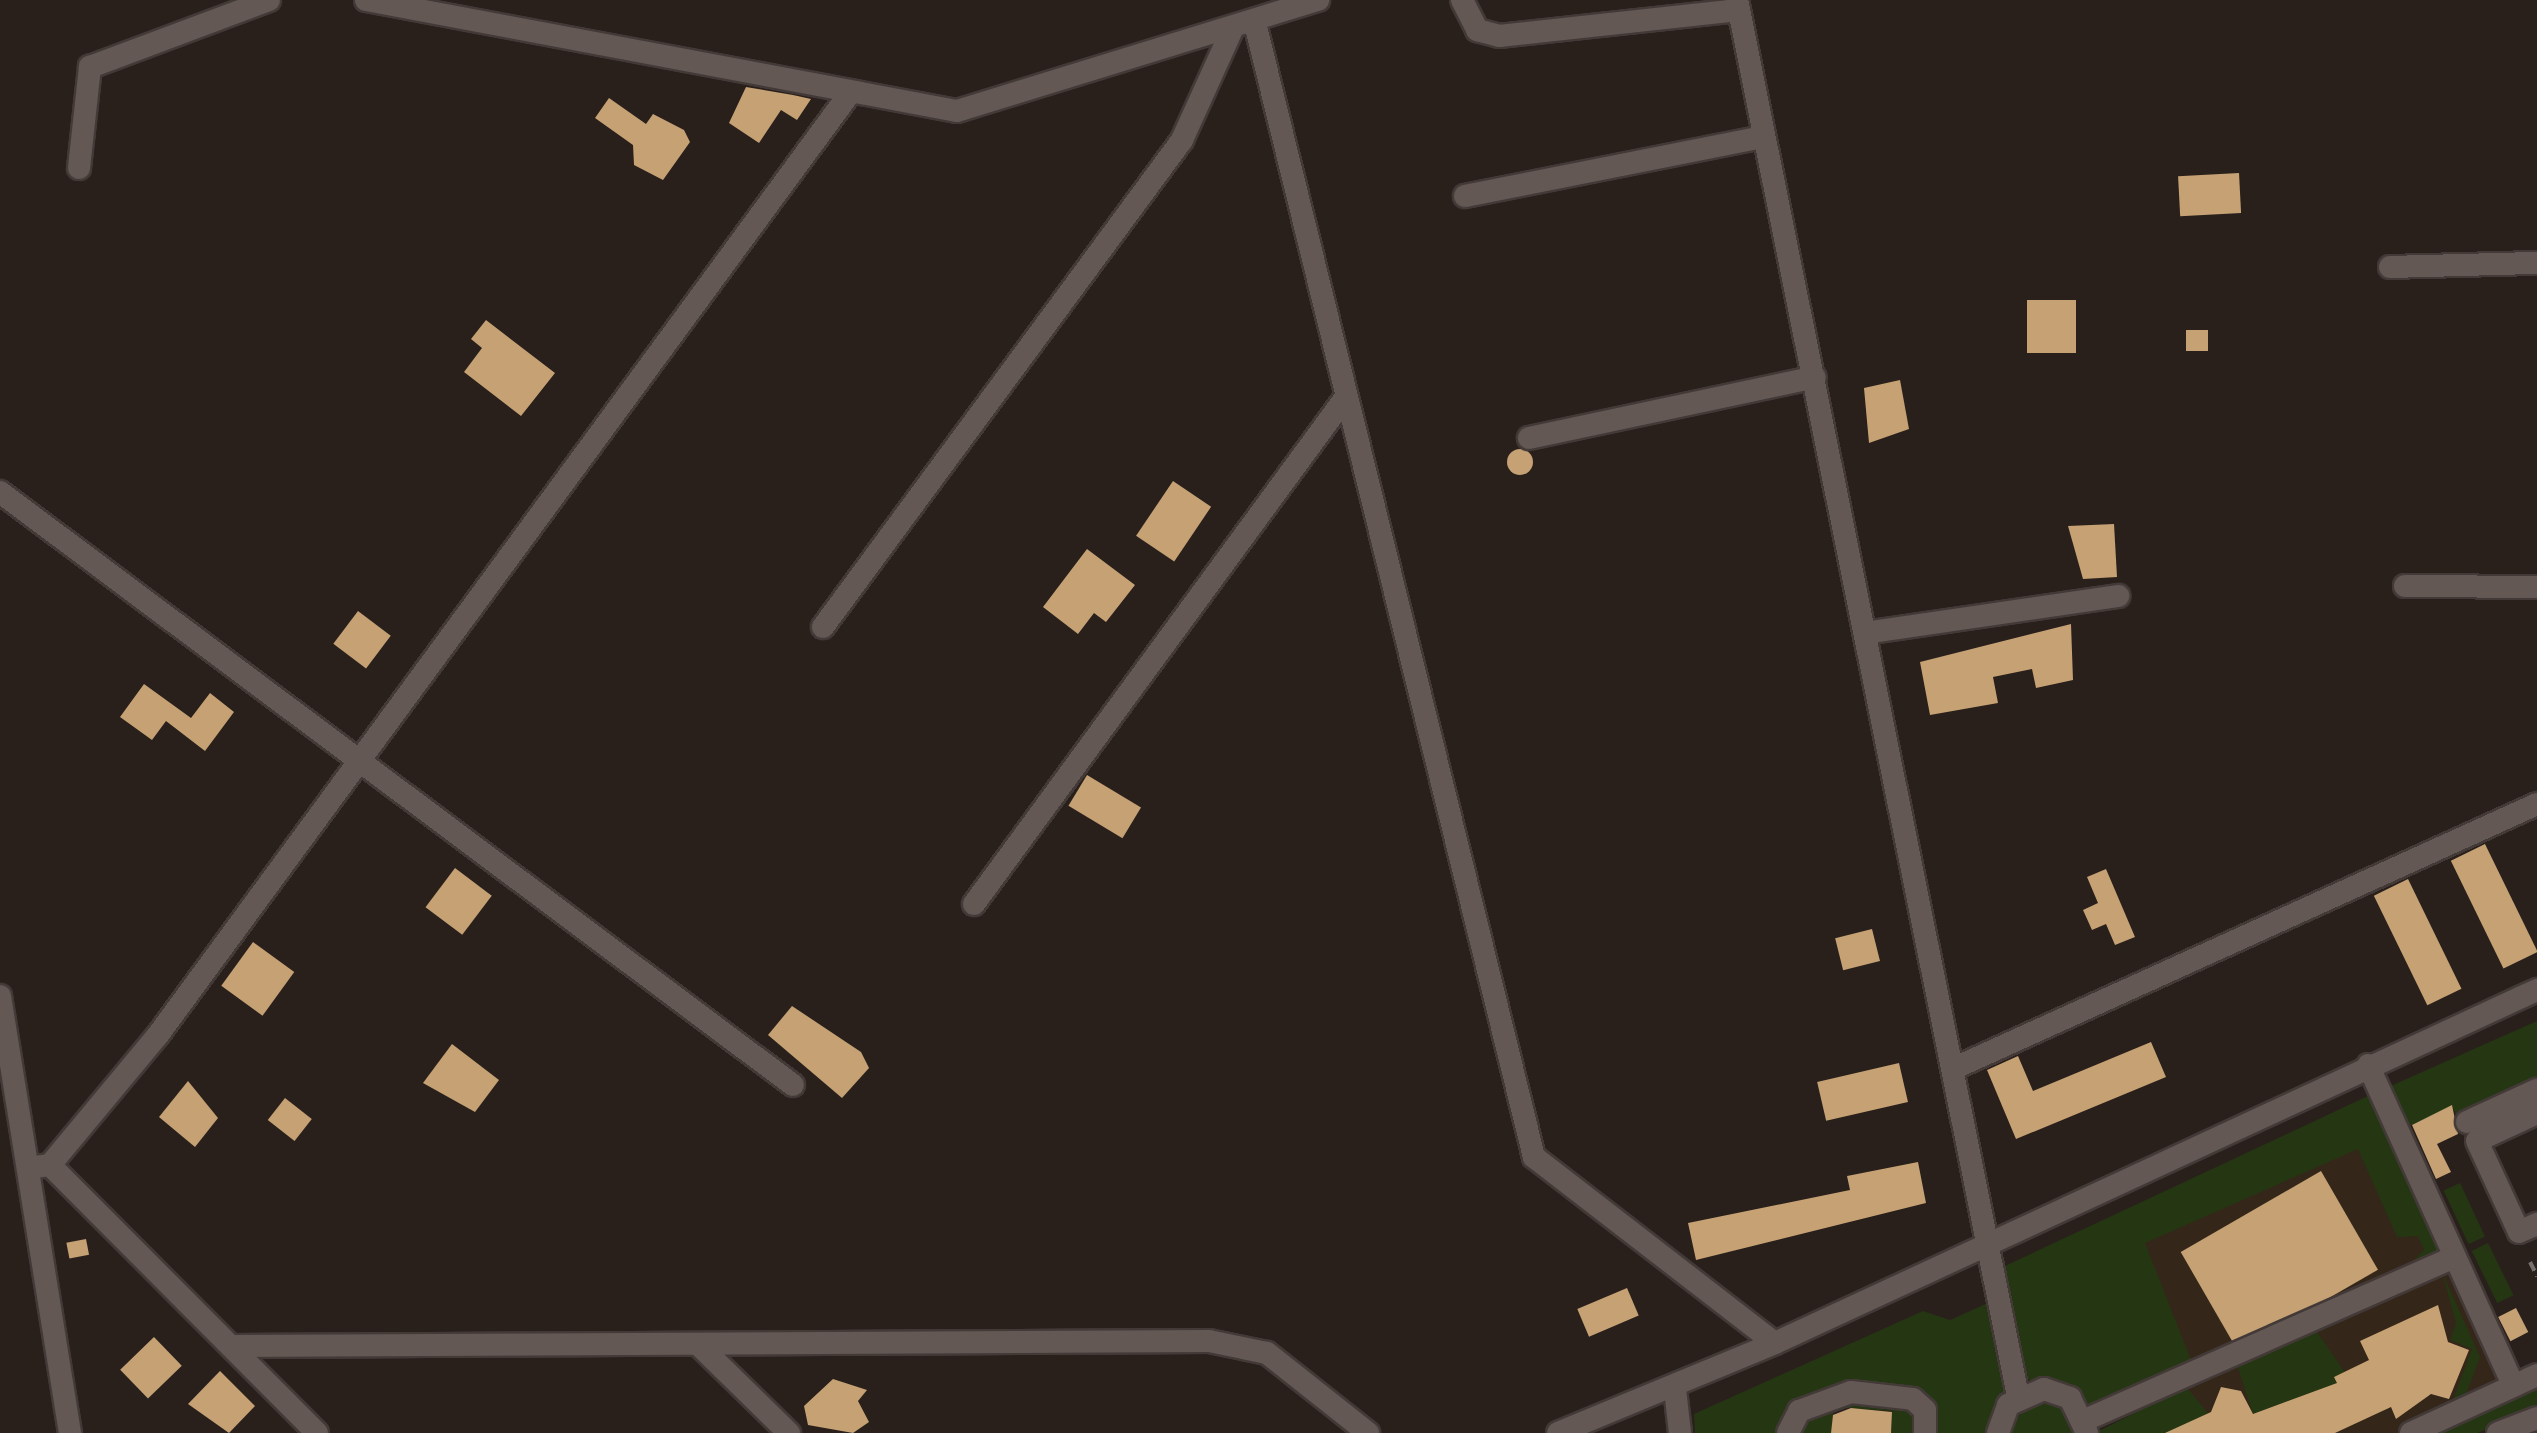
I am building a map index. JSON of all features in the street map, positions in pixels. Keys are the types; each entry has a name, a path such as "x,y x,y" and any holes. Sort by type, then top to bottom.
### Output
{"street":[{"path":"79,168 90,66 269,0"},
{"path":"366,0 850,94 957,111 1232,30 1318,0"},
{"path":"1462,0 1477,30 1498,36 1738,5 1871,632 1957,1067 1985,1243 2018,1396 1998,1433"},
{"path":"1256,22 1343,400 1534,1158 1776,1344"},
{"path":"823,627 1182,140 1232,30"},
{"path":"42,1166 362,762 850,94"},
{"path":"1465,196 1763,137"},
{"path":"2390,267 2537,263"},
{"path":"1530,438 1815,376"},
{"path":"974,904 1343,400"},
{"path":"0,492 793,1085"},
{"path":"2405,586 2537,586"},
{"path":"1871,632 2118,596"},
{"path":"1957,1067 2537,804"},
{"path":"1558,1433 1675,1389 1776,1344 1985,1243 2537,990"},
{"path":"0,996 42,1166 70,1433"},
{"path":"2368,1066 2514,1385"},
{"path":"2468,1122 2537,1090"},
{"path":"2537,1113 2477,1141 2519,1232 2537,1224"},
{"path":"42,1166 317,1433"},
{"path":"2018,1396 2058,1392 2086,1427 2454,1258"},
{"path":"231,1346 1210,1341 1267,1353 1368,1433"},
{"path":"699,1345 789,1433"},
{"path":"2411,1433 2537,1374"},
{"path":"1675,1389 1680,1433"},
{"path":"1788,1433 1798,1411 1852,1392 1913,1398 1925,1410 1925,1433"},
{"path":"2498,1433 2537,1418"}],"path":[{"path":"2530,1262 2537,1276"}],"shaded area":[{"path":"2372,1103 2518,1410 2462,1433 2141,1433 2073,1242"}],"green space":[{"path":"2537,1021 2537,1081 2458,1118 2452,1106 2403,1129 2384,1089"},
{"path":"2368,1096 2440,1253 2414,1260 2424,1250 2418,1236 2397,1237 2358,1149 2145,1243 2192,1363 2095,1407 2025,1378 2005,1266"},
{"path":"2460,1183 2485,1236 2469,1244 2444,1191"},
{"path":"2488,1243 2513,1295 2497,1303 2472,1251"},
{"path":"2442,1272 2480,1357 2463,1402 2452,1403 2472,1349 2450,1340 2456,1323"},
{"path":"1990,1302 2007,1387 1987,1433 1933,1433 1934,1418 1852,1384 1801,1400 1780,1433 1695,1433 1694,1414 1923,1311 1950,1320"},
{"path":"2315,1329 2344,1371 2337,1383 2253,1414 2237,1365"},
{"path":"2537,1382 2537,1410 2477,1433 2426,1433"},
{"path":"2186,1387 2208,1413 2173,1433 2095,1433"},
{"path":"2035,1397 2063,1403 2078,1433 2005,1433"},
{"path":"1838,1400 1915,1409 1918,1433 1891,1433 1892,1411 1834,1407 1831,1433 1795,1433"}],"building":[{"path":"746,87 811,99 797,120 781,110 759,143 729,123"},
{"path":"609,98 646,124 653,114 684,130 690,142 663,180 634,165 633,145 595,118"},
{"path":"2239,173 2241,213 2180,216 2178,176"},
{"path":"2027,300 2076,300 2076,353 2027,353"},
{"path":"486,320 555,373 521,416 464,372 482,348 471,339"},
{"path":"2186,330 2208,330 2208,351 2186,351"},
{"path":"1900,380 1909,429 1869,443 1864,388"},
{"path":"1520,449 1529,453 1533,462 1529,471 1520,475 1511,471 1507,462 1511,453"},
{"path":"1173,481 1211,507 1174,561 1136,536"},
{"path":"2114,524 2117,577 2083,579 2068,526"},
{"path":"1087,549 1135,585 1106,622 1094,613 1078,634 1043,607"},
{"path":"358,611 391,636 366,668 333,644"},
{"path":"2071,624 2073,680 2036,688 2032,669 1993,677 1998,703 1930,715 1920,662"},
{"path":"144,684 191,718 210,693 234,712 205,751 166,721 152,740 120,717"},
{"path":"1087,775 1141,807 1122,838 1068,806"},
{"path":"2485,844 2537,951 2503,969 2451,861"},
{"path":"455,868 492,896 462,935 426,907"},
{"path":"2106,869 2135,937 2115,945 2106,924 2092,930 2083,910 2098,903 2087,877"},
{"path":"2408,879 2461,989 2427,1005 2374,896"},
{"path":"1872,929 1880,961 1843,970 1835,938"},
{"path":"253,942 294,972 263,1016 221,986"},
{"path":"792,1006 861,1052 869,1068 842,1098 768,1035"},
{"path":"2151,1042 2166,1077 2016,1139 1987,1070 2018,1056 2033,1091"},
{"path":"452,1044 499,1080 475,1112 423,1083"},
{"path":"1899,1063 1908,1102 1826,1121 1817,1082"},
{"path":"188,1081 218,1118 195,1147 159,1117"},
{"path":"285,1098 312,1119 295,1141 268,1120"},
{"path":"2452,1105 2458,1134 2437,1144 2451,1172 2436,1179 2412,1125"},
{"path":"1918,1162 1926,1203 1696,1260 1688,1223 1850,1190 1847,1176"},
{"path":"2321,1171 2378,1270 2238,1351 2181,1252"},
{"path":"86,1239 89,1255 69,1259 66,1243"},
{"path":"1627,1288 1639,1316 1589,1337 1577,1309"},
{"path":"2438,1305 2448,1342 2469,1350 2449,1399 2431,1394 2396,1419 2391,1407 2335,1433 2165,1433 2211,1412 2221,1387 2241,1391 2253,1414 2337,1383 2334,1377 2369,1360 2360,1341"},
{"path":"2516,1308 2528,1332 2510,1341 2498,1317"},
{"path":"154,1337 182,1366 148,1398 120,1370"},
{"path":"220,1371 255,1406 229,1433 188,1404"},
{"path":"833,1379 867,1390 858,1401 869,1422 853,1433 808,1425 804,1406"},
{"path":"1851,1408 1892,1412 1891,1433 1831,1433 1833,1415"}]}
